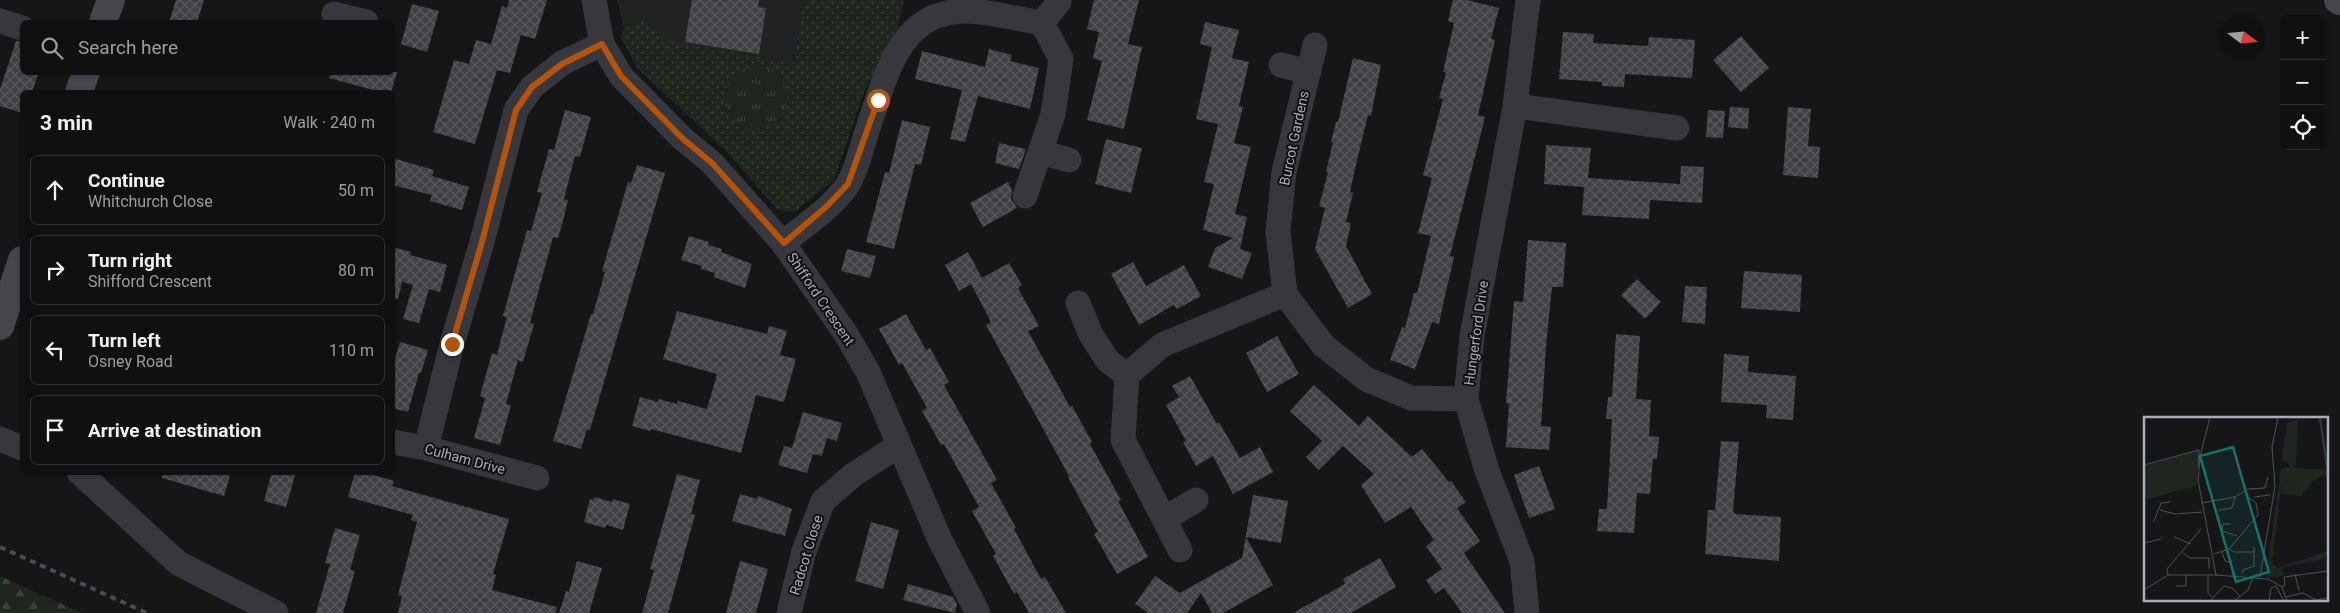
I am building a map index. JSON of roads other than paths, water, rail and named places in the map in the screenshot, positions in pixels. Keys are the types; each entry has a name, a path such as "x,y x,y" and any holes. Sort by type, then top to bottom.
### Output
{"main road":[{"path":"104,20 111,0"},
{"path":"80,90 85,75"},
{"path":"0,324 20,266"}],"street":[{"name":"Shifford Crescent","path":"594,0 602,44 621,76 682,138 712,163 784,243 846,334 868,372 898,446 940,540 978,613"},
{"name":"Hungerford Drive","path":"1527,613 1522,561 1487,471 1466,399 1472,336 1515,106 1528,0"},
{"path":"1042,23 1059,2"},
{"path":"784,243 827,206 848,184 892,61 906,37 924,20 942,14 964,11 1042,23"},
{"path":"334,14 365,15"},
{"path":"0,21 20,27"},
{"path":"1025,196 1053,114 1061,59 1042,23"},
{"path":"426,448 452,344 482,242 516,110 532,87 562,64 602,44"},
{"name":"Burcot Gardens","path":"1284,294 1278,231 1284,172 1315,45"},
{"name":"Burcot Gardens","path":"1281,65 1309,72"},
{"path":"1515,106 1677,128"},
{"path":"1040,152 1069,160"},
{"path":"1180,550 1123,440 1127,375 1162,345 1284,294 1323,345 1366,379 1411,398 1466,399"},
{"path":"1078,303 1091,335 1108,361 1127,375"},
{"path":"0,439 20,447"},
{"name":"Culham Drive","path":"395,443 426,448 537,478"},
{"name":"Radcot Close","path":"789,613 804,551 823,501 853,475 898,446"},
{"path":"82,475 178,563 276,613"},
{"path":"1164,519 1196,500"}],"railway":[{"path":"0,547 147,613"}]}
